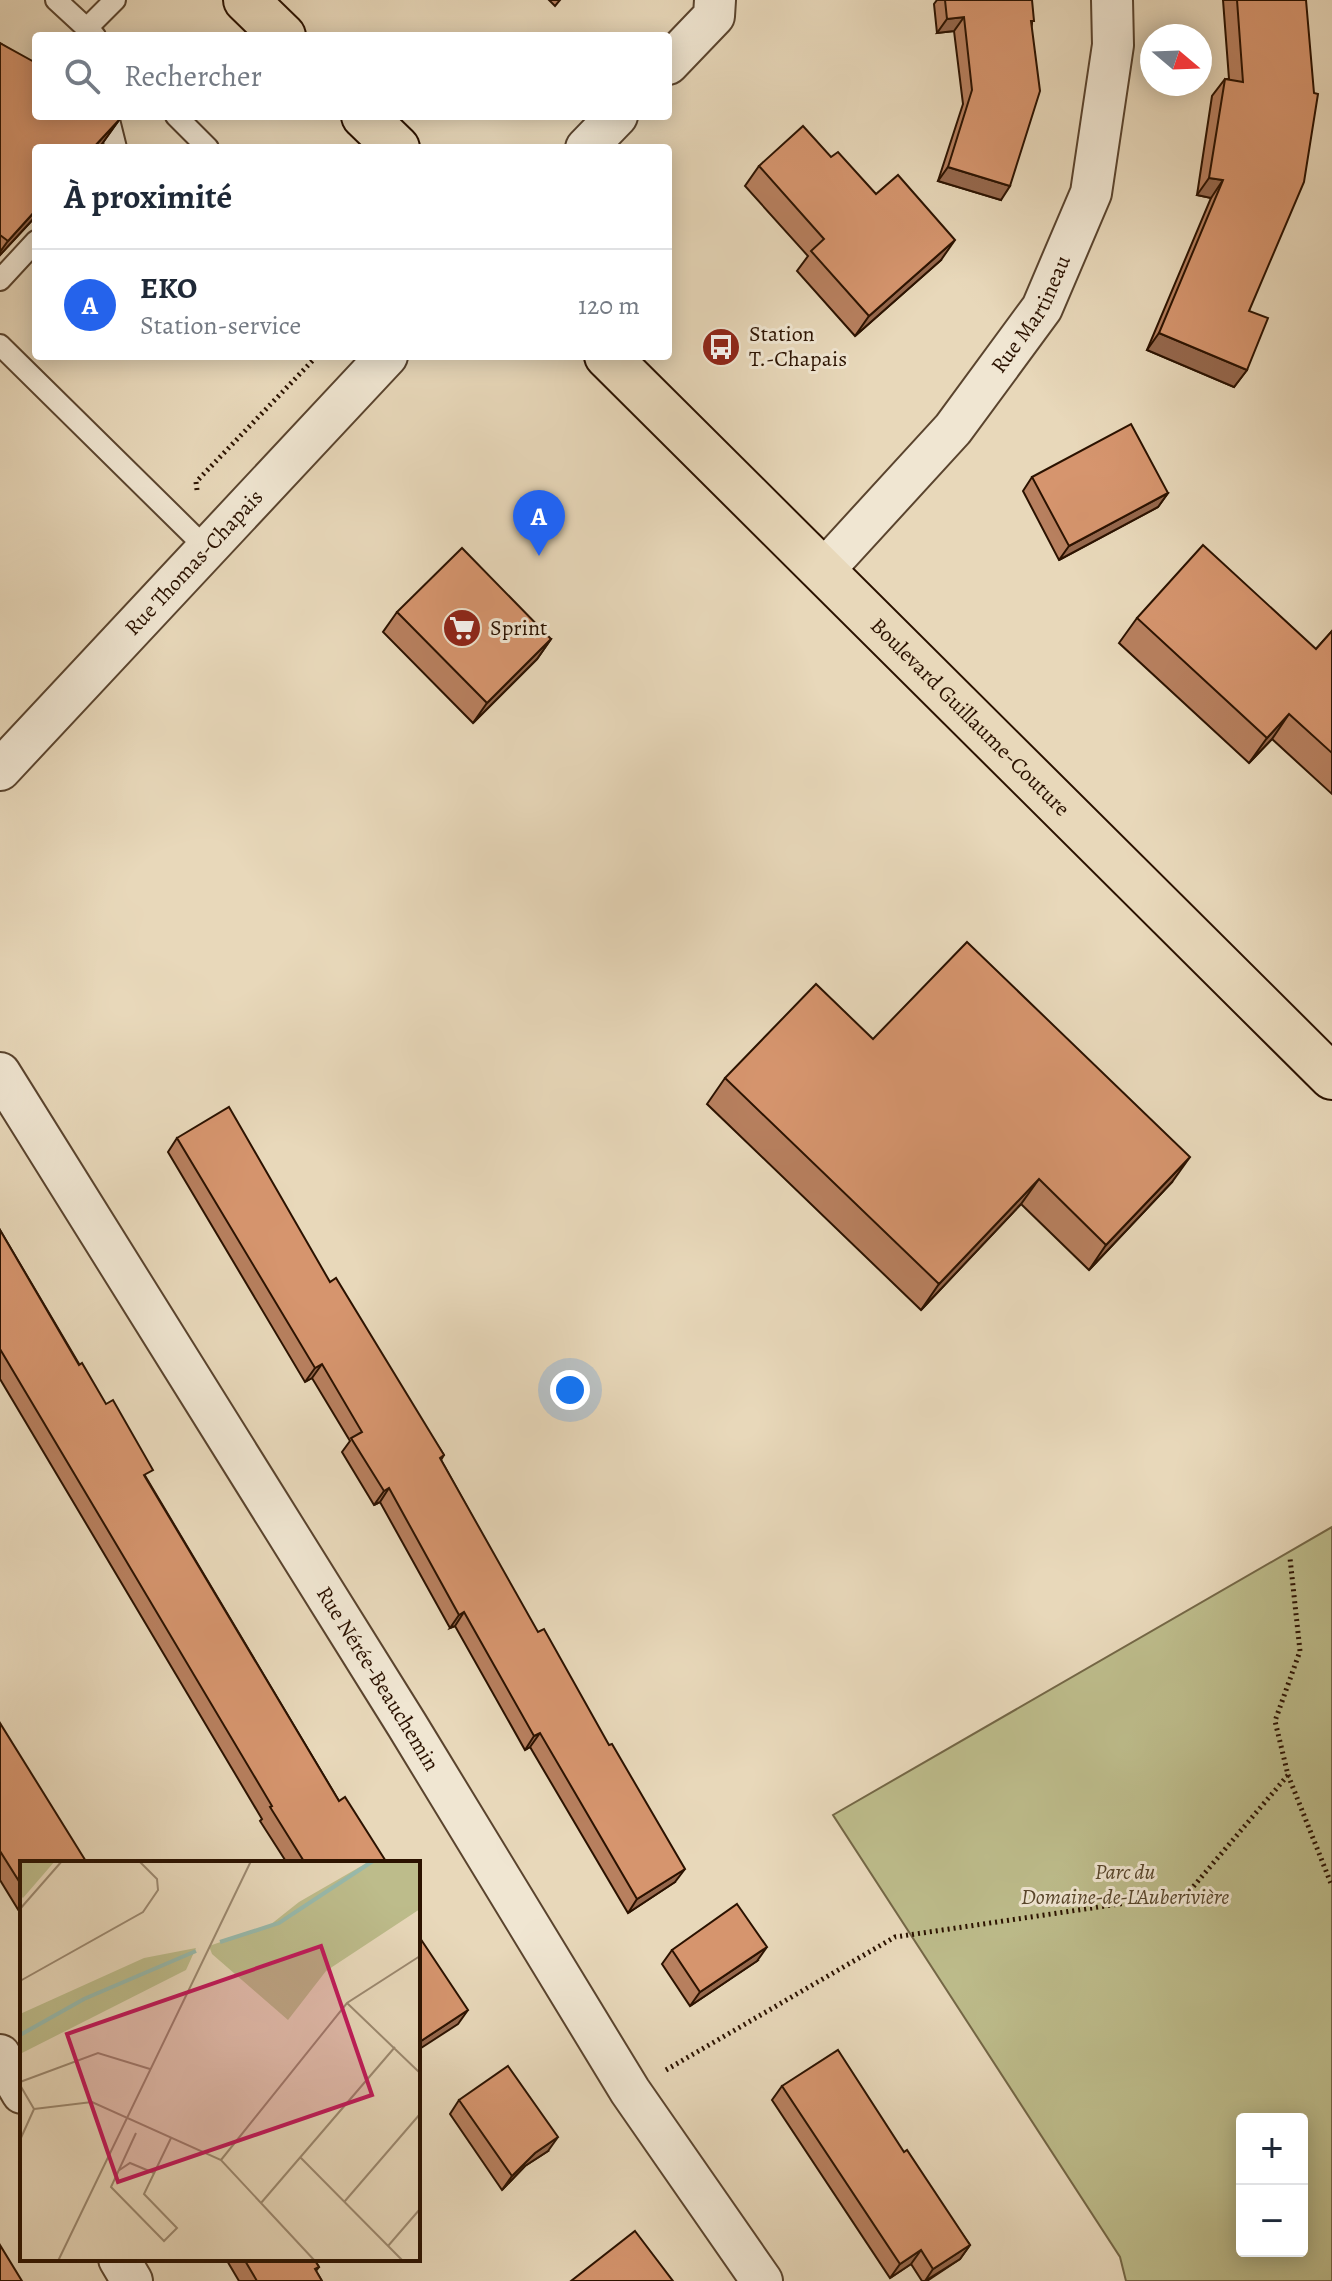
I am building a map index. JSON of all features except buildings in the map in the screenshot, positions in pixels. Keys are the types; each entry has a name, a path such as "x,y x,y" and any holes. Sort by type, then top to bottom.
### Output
{"main road":[{"path":"246,0 279,32"},
{"path":"368,120 393,144"},
{"name":"Boulevard Guillaume-Couture","path":"611,360 1332,1077"}],"street":[{"path":"672,60 714,16 715,0"},
{"name":"Rue Martineau","path":"823,571 953,429 1042,308 1091,193 1113,45 1112,0"},
{"path":"590,144 613,120"},
{"name":"Rue Thomas-Chapais","path":"0,770 383,360"},
{"name":"Rue Nérée-Beauchemin","path":"0,1073 407,1725 630,2091 762,2281"},
{"path":"0,2055 20,2090"},
{"path":"120,2261 132,2281"}],"lane":[{"path":"56,0 90,32"},
{"path":"92,32 115,0"},
{"path":"109,120 115,144"},
{"path":"180,120 204,144"},
{"path":"0,280 32,245"},
{"path":"0,345 207,549"}],"path":[{"path":"1290,1558 1300,1651 1275,1721 1288,1775 1332,1886"},
{"path":"630,2091 895,1937 1187,1894 1288,1775"}],"green space":[{"name":"Parc du Domaine-de-L'Auberivière","path":"1332,1527 1332,2281 1126,2281 1120,2257 833,1815"}],"place":[{"name":"Station T.-Chapais","path":"721,347"},
{"name":"EKO","path":"539,556"},
{"name":"Sprint","path":"462,628"}]}
